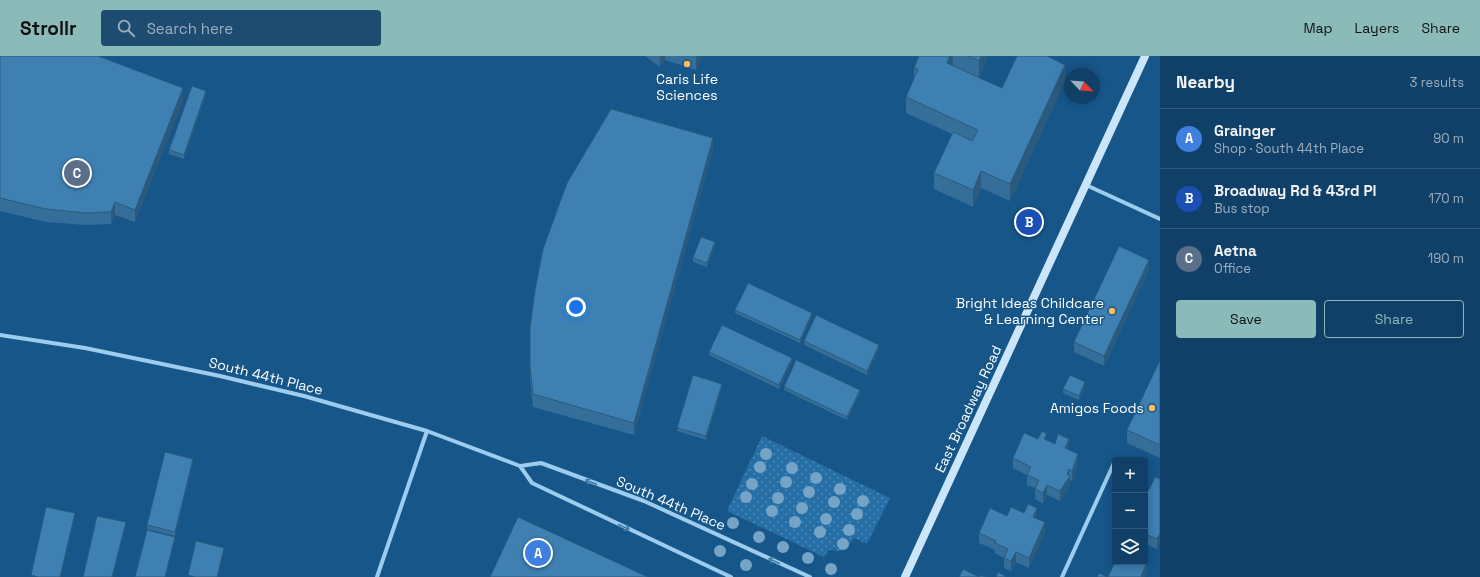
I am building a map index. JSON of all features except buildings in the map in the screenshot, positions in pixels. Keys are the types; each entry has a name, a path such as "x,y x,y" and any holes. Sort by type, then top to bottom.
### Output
{"main road":[{"name":"East Broadway Road","path":"905,577 1145,56"}],"street":[{"path":"1086,185 1160,219"},
{"name":"South 44th Place","path":"0,335 85,348 220,376 304,396 427,431 520,466 541,462 644,501 810,577"},
{"path":"377,577 427,431"},
{"path":"520,466 532,483 731,577"},
{"path":"1062,577 1112,467"}],"shaded area":[{"path":"762,436 890,498 867,544 854,538 846,549 838,551 829,550 824,557 727,511"}],"place":[{"name":"Caris Life Sciences","path":"687,64"},
{"name":"Aetna","path":"77,173"},
{"name":"Broadway Rd & 43rd Pl","path":"1029,222"},
{"name":"Bright Ideas Childcare & Learning Center","path":"1112,311"},
{"name":"Amigos Foods","path":"1152,408"},
{"name":"Grainger","path":"538,553"}]}
